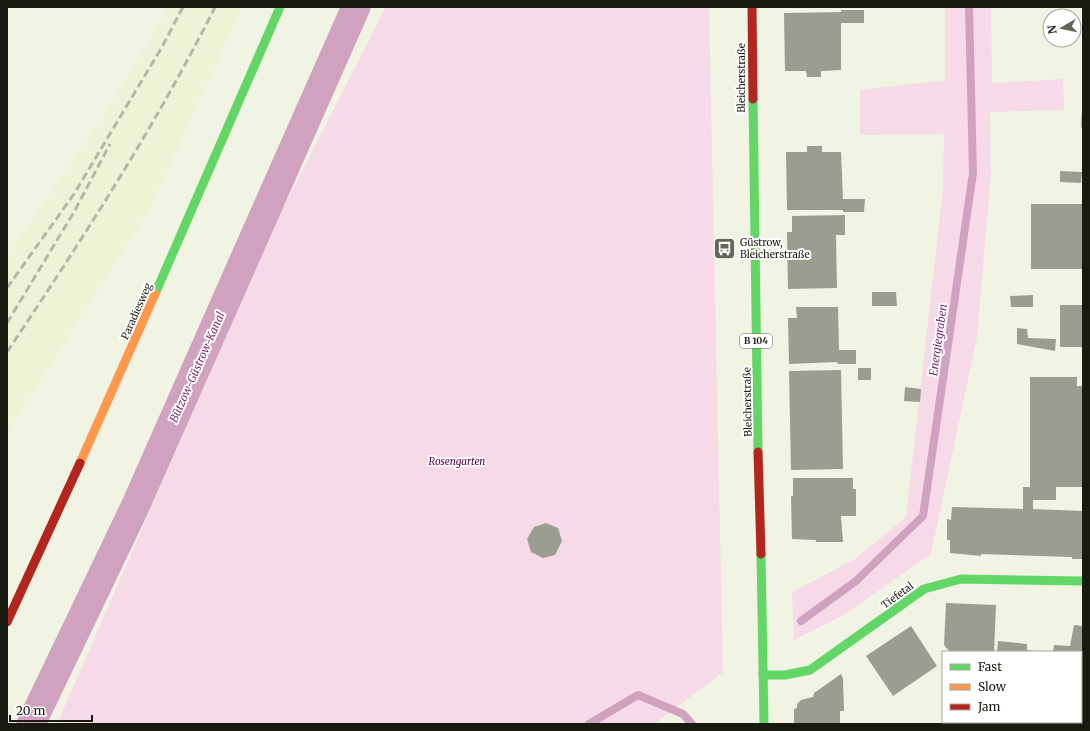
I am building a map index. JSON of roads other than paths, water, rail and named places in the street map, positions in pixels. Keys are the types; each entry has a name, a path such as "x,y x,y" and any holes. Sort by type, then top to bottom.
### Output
{"street":[{"name":"Paradiesweg","path":"7,622 133,345 280,7"},
{"name":"Bleicherstraße","path":"752,7 753,187 764,724"},
{"name":"Tiefetal","path":"763,675 786,675 810,670 924,589 961,579 1083,581"}],"waterway":[{"name":"Bützow-Güstrow-Kanal","path":"31,724 134,509 356,7"},
{"name":"Energiegraben","path":"801,621 856,581 923,516 973,173 969,7"},
{"path":"589,724 638,695 683,714 692,724"}],"railway":[{"path":"7,288 74,194 162,47 183,7"},
{"path":"7,352 63,268 143,139 168,96 215,7"},
{"path":"7,323 74,212 110,144"}],"place":[{"name":"Güstrow, Bleicherstraße","path":"725,248"}],"park label":[{"name":"Rosengarten","path":"457,461"}]}
